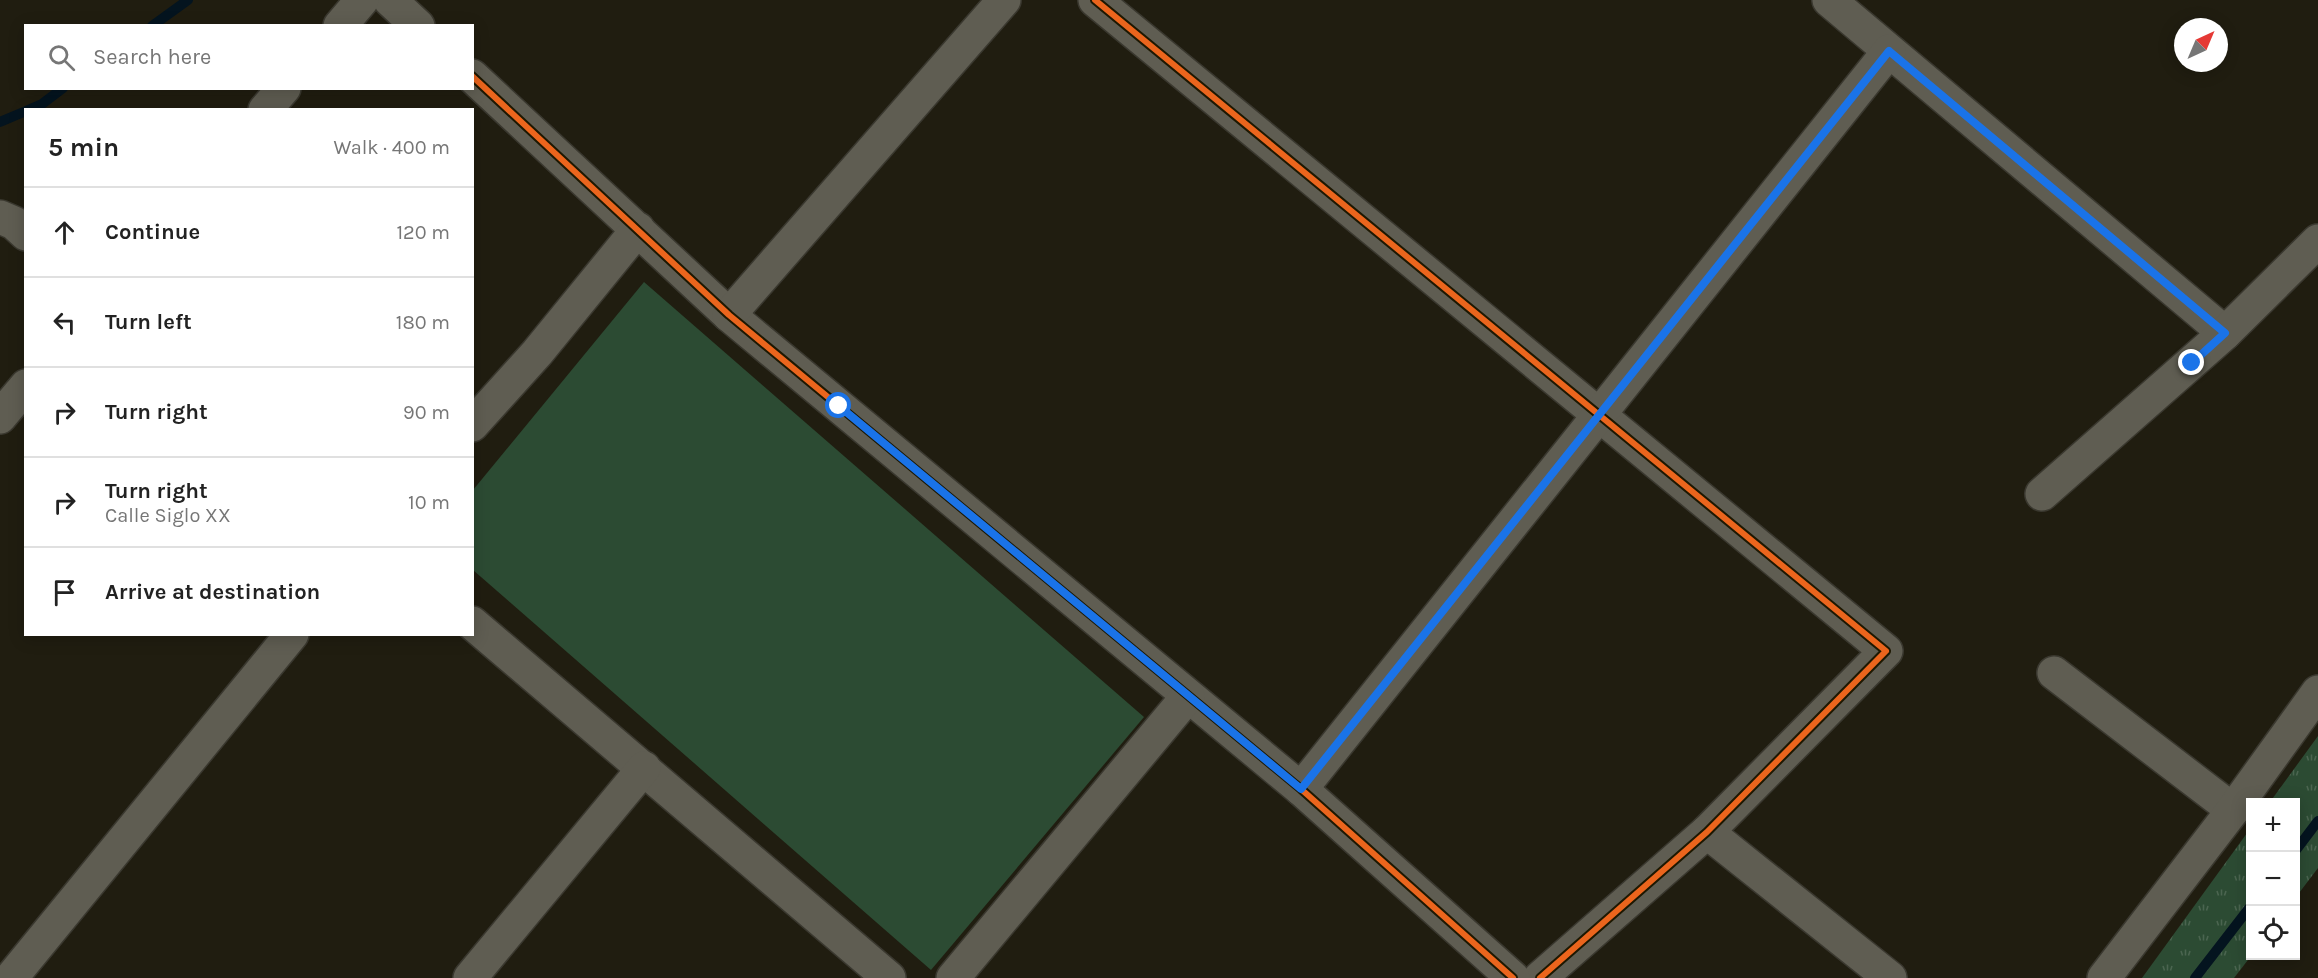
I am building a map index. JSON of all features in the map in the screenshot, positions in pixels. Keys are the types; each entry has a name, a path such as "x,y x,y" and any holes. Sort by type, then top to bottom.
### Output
{"street":[{"path":"342,24 362,0"},
{"path":"390,0 416,24"},
{"path":"729,315 1004,0"},
{"path":"1095,0 1886,651 1707,832 1540,978"},
{"path":"1829,0 2225,333"},
{"path":"1301,789 1889,51"},
{"path":"474,78 729,315 1301,789 1513,978"},
{"path":"267,108 282,90"},
{"path":"0,217 14,223 24,232"},
{"path":"474,422 537,353 638,229"},
{"path":"2042,494 2225,333 2317,243"},
{"path":"0,417 24,388"},
{"path":"474,625 889,978"},
{"path":"11,978 290,636"},
{"path":"2054,673 2233,810"},
{"path":"2104,978 2233,810 2318,692"},
{"path":"953,978 1188,696"},
{"path":"470,978 644,768"},
{"path":"1707,832 1890,978"}],"green space":[{"path":"644,282 1144,717 931,970 474,571 474,489"},
{"path":"2318,736 2318,868 2300,892 2300,798 2273,798"},
{"path":"2246,835 2246,960 2248,960 2234,978 2142,978"}],"waterway":[{"path":"155,24 188,0"},
{"path":"33,108 60,90"},
{"path":"0,122 24,112"},
{"path":"2300,845 2318,821"},
{"path":"2195,978 2246,912"}],"cycle path":[{"path":"1095,0 1886,651 1707,832 1540,978"},
{"path":"474,78 729,315 1301,789 1513,978"}],"route":[{"path":"839,406 1301,789 1889,51 2225,333 2192,363"}]}
